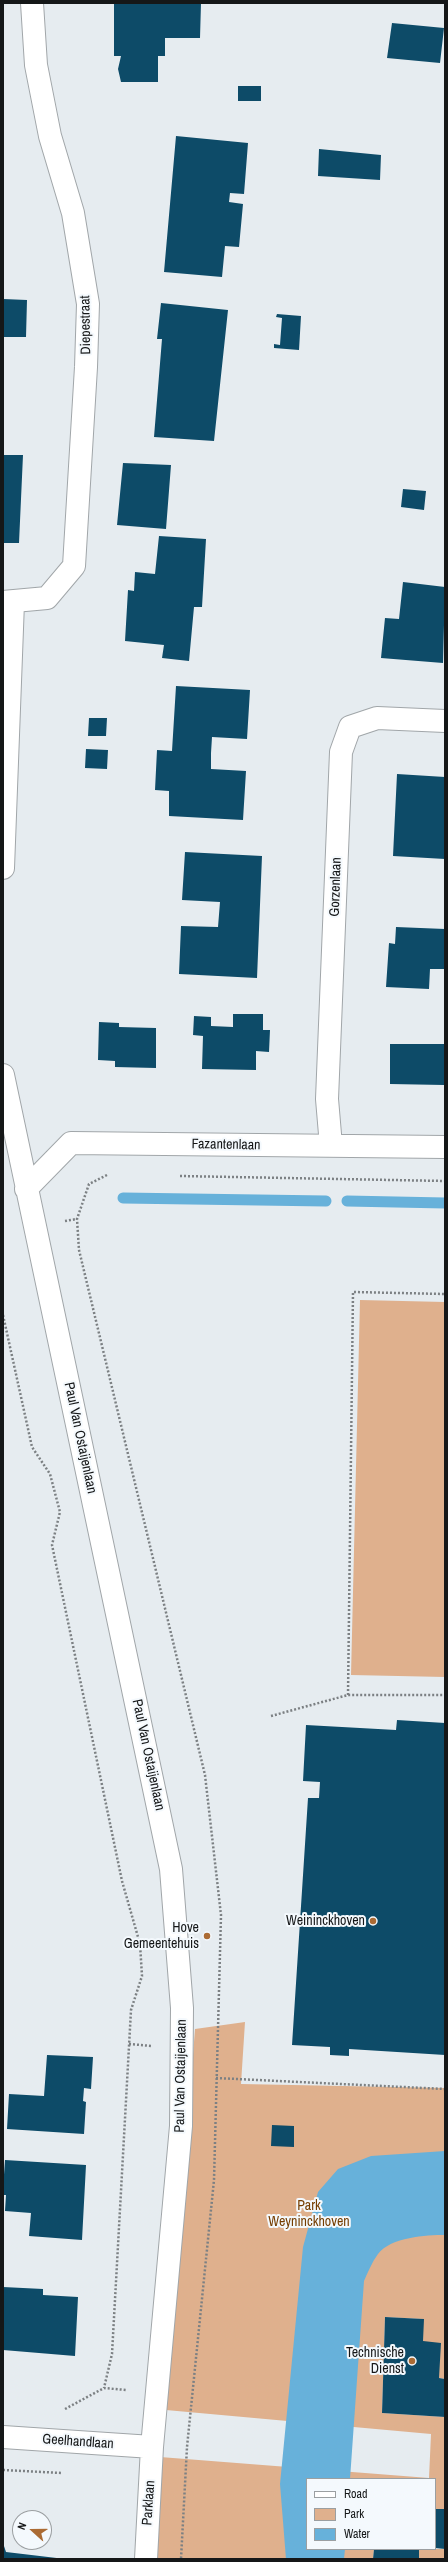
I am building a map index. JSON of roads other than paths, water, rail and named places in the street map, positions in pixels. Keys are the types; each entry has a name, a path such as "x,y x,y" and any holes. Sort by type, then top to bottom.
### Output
{"street":[{"name":"Diepestraat","path":"8,602 47,598 74,566 86,367 86,297 73,213 50,136 36,64 32,3"},
{"path":"3,868 8,602"},
{"name":"Gorzenlaan","path":"331,1146 327,1099 341,752 350,727 377,718 445,721"},
{"name":"Paul Van Ostaijenlaan","path":"3,1075 171,1869 182,2008 180,2076 181,2126 152,2447"},
{"name":"Fazantenlaan","path":"26,1189 71,1143 445,1147"},
{"name":"Geelhandlaan","path":"3,2437 152,2447"},
{"name":"Parklaan","path":"146,2559 152,2447"}],"water":[{"path":"445,2151 445,2235 409,2238 391,2244 378,2254 372,2264 364,2281 350,2478 306,2478 306,2550 345,2550 344,2559 286,2559 280,2484 303,2247 318,2192 338,2169 371,2156"}],"waterway":[{"path":"123,1198 326,1201"},
{"path":"347,1201 445,1203"}],"place":[{"name":"Weininckhoven","path":"373,1921"},
{"name":"Hove Gemeentehuis","path":"207,1936"},
{"name":"Technische Dienst","path":"412,2361"}],"park label":[{"name":"Park Weyninckhoven","path":"309,2214"}]}
